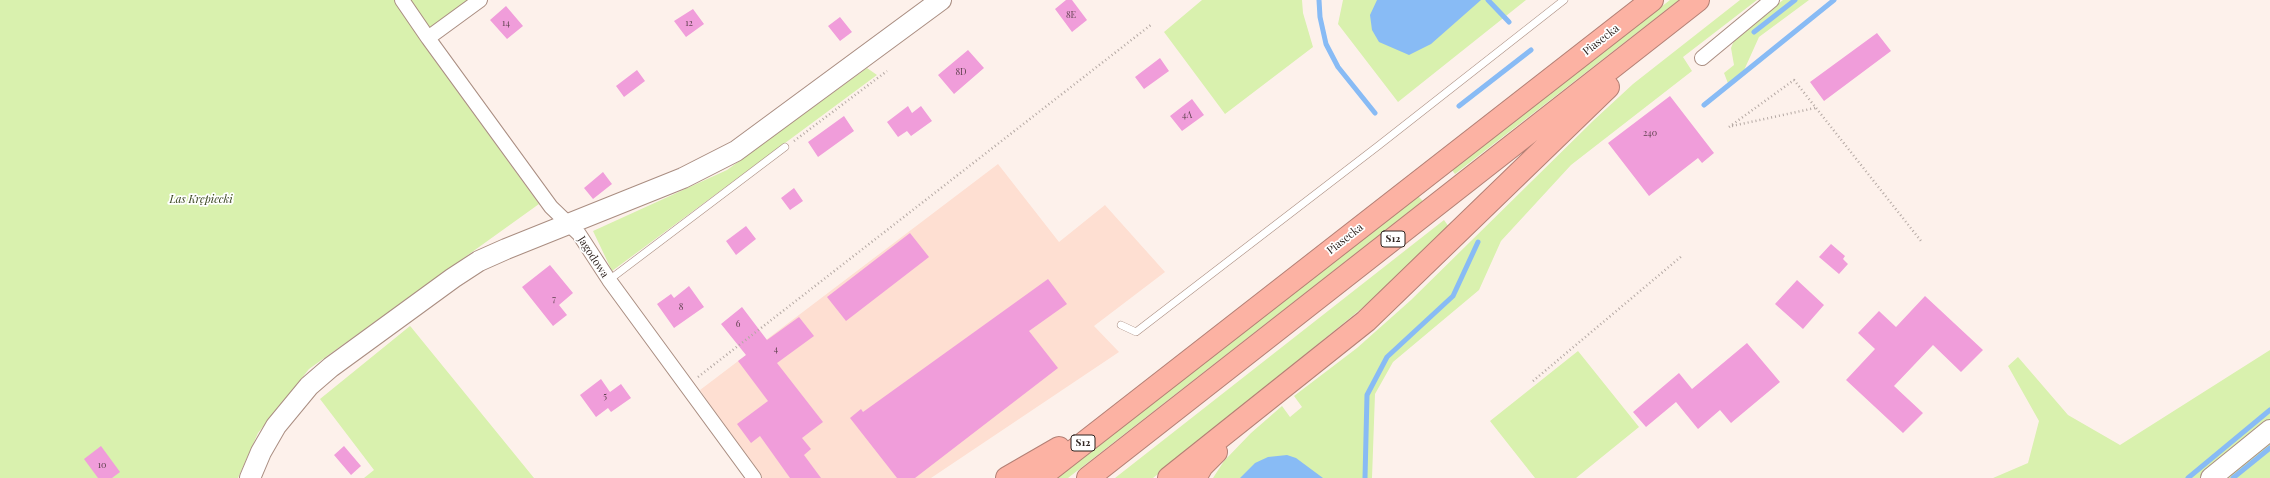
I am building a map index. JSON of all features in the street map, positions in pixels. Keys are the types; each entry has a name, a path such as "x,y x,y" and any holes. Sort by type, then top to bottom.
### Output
{"highway":[{"name":"Piasecka","path":"1039,478 1652,0"},
{"name":"S12","path":"1088,478 1698,0"},
{"path":"1168,478 1366,321 1578,115 1702,0"},
{"path":"1195,478 1202,466 1271,397"},
{"path":"1007,478 1128,409"}],"street":[{"name":"Jagodowa","path":"402,0 551,207 579,234 609,280 754,478"},
{"path":"428,38 480,0"},
{"path":"250,478 261,452 276,426 294,402 331,367 391,322 479,261 683,178 736,151 941,0"},
{"path":"1702,58 1772,0"},
{"path":"2211,478 2270,430"}],"lane":[{"path":"1121,326 1136,332 1378,146 1564,0"},
{"path":"609,280 785,147"}],"path":[{"path":"686,386 1152,24"},
{"path":"785,147 887,71"},
{"path":"1815,108 1729,127 1794,80 1921,241"},
{"path":"1533,381 1683,255"}],"shaded area":[{"path":"998,164 1059,242 1105,205 1165,272 1094,326 1119,352 931,478 759,478 700,390"}],"green space":[{"name":"Las Krępiecki","path":"0,0 469,0 418,37 539,204 309,369 258,433 238,478 0,478"},
{"path":"1202,0 1302,0 1303,13 1313,47 1225,114 1164,32"},
{"path":"1343,0 1526,0 1398,102 1338,24"},
{"path":"1670,0 1679,0 1455,174 1452,170"},
{"path":"1740,0 1757,0 1683,57 1692,71 1571,165 1501,241 1479,290 1393,362 1375,394 1372,478 1213,478 1224,461 1251,433 1282,406 1290,417 1302,407 1294,396 1357,348 1411,300 1594,120 1633,84"},
{"path":"1783,0 1809,0 1759,37 1741,77 1729,86 1724,73 1734,65 1731,48 1735,38"},
{"path":"867,68 877,75 612,271 593,231 727,170"},
{"path":"1418,196 1423,201 1068,478 1056,478"},
{"path":"1444,220 1449,227 1367,304 1176,460 1153,478 1115,478"},
{"path":"410,326 534,478 364,478 374,470 320,399"},
{"path":"2270,350 2270,478 1993,478 2028,463 2039,421 2008,366 2018,357 2068,415 2120,445"},
{"path":"1578,351 1639,427 1576,478 1535,478 1490,421"}],"water":[{"path":"1377,0 1481,0 1431,44 1409,55 1379,42 1372,30 1370,15"},
{"path":"1287,455 1296,458 1323,478 1240,478 1255,463 1268,457"}],"building":[{"path":"1066,0 1072,0 1087,20 1072,32 1055,9"},
{"path":"506,6 523,26 507,39 490,20"},
{"path":"693,9 704,24 686,37 674,21"},
{"path":"840,17 852,32 840,41 828,26"},
{"path":"1877,33 1891,51 1824,101 1810,82"},
{"path":"968,50 984,68 954,94 938,75"},
{"path":"1160,58 1169,71 1144,89 1135,77"},
{"path":"637,70 645,81 624,97 616,86"},
{"path":"1670,96 1714,153 1702,163 1698,158 1649,196 1608,143"},
{"path":"1192,99 1204,115 1182,131 1170,116"},
{"path":"908,106 912,113 921,106 932,121 911,136 907,131 898,137 887,122"},
{"path":"844,116 854,131 818,157 808,142"},
{"path":"603,172 612,184 593,199 584,188"},
{"path":"794,188 803,201 790,210 781,198"},
{"path":"746,226 756,239 736,255 726,241"},
{"path":"910,233 929,257 846,321 827,297"},
{"path":"1831,244 1845,256 1843,259 1848,264 1839,274 1819,257"},
{"path":"550,265 573,293 559,305 567,315 553,326 522,287"},
{"path":"1048,279 1067,304 1029,331 1058,368 915,478 897,478 850,418 861,409 863,412"},
{"path":"1797,280 1824,305 1803,329 1775,304"},
{"path":"689,286 704,307 674,328 657,304 671,294 674,298"},
{"path":"1925,296 1983,350 1961,372 1933,345 1894,386 1923,413 1903,433 1846,380 1875,349 1858,333 1879,311 1896,327"},
{"path":"742,307 767,340 799,317 814,336 777,363 823,422 802,438 811,449 804,455 821,478 790,478 760,436 751,443 737,424 768,401 738,361 746,355 721,324"},
{"path":"1747,343 1780,382 1731,423 1720,410 1698,429 1676,402 1646,427 1633,412 1679,373 1692,389"},
{"path":"601,379 610,392 621,384 631,398 611,412 608,408 596,417 580,395"},
{"path":"101,446 120,472 112,478 98,478 84,459"},
{"path":"344,446 361,466 351,475 334,455"}],"waterway":[{"path":"1319,0 1320,17 1326,44 1338,67 1375,113"},
{"path":"1488,0 1509,22"},
{"path":"1754,32 1795,0"},
{"path":"1704,105 1834,0"},
{"path":"1459,106 1531,50"},
{"path":"1365,478 1367,395 1387,357 1453,296 1478,242"},
{"path":"2188,478 2270,410"},
{"path":"2233,478 2270,448"}]}
